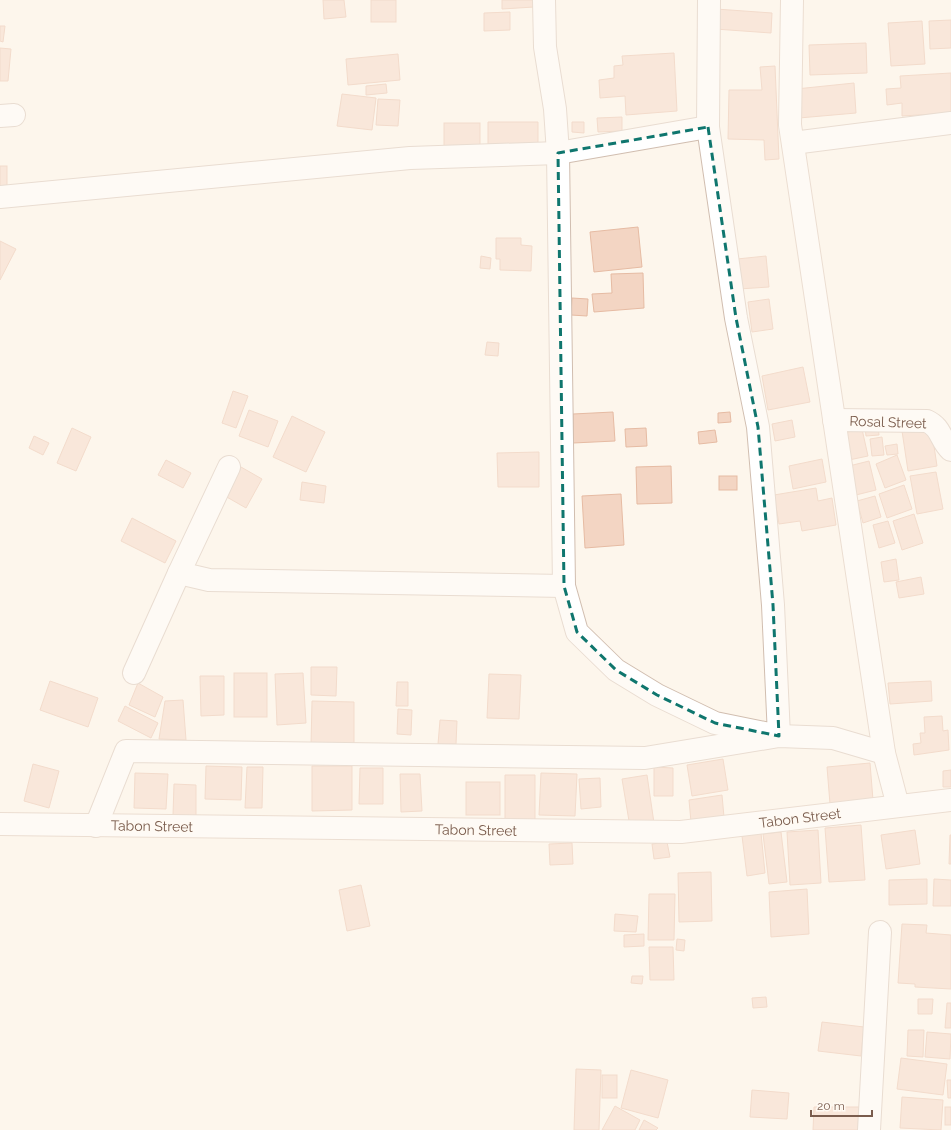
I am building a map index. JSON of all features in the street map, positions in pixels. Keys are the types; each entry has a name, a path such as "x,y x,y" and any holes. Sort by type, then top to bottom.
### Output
{"street":[{"path":"544,0 545,47 554,109 558,153 564,586 577,632 616,670 657,695 715,722 779,736 833,738 884,753"},
{"path":"709,0 708,127 736,318 758,427 766,537 773,605 779,736"},
{"path":"792,0 790,125 884,753 898,806"},
{"path":"793,143 951,122"},
{"path":"0,198 410,158 558,153 708,127"},
{"name":"Rosal Street","path":"834,420 927,421 936,425 947,446 951,450"},
{"path":"134,673 229,467"},
{"path":"179,573 209,580 564,586"},
{"path":"96,826 126,752 645,758 779,736"},
{"name":"Tabon Street","path":"0,824 681,832 951,800"},
{"path":"869,1130 880,932"}],"highlighted area":[{"path":"708,127 736,318 758,427 773,605 779,736 715,723 657,695 616,670 577,632 564,586 558,153"}],"building":[{"path":"323,0 344,0 346,17 324,19"},
{"path":"371,0 396,0 396,22 371,22"},
{"path":"502,0 533,0 534,7 502,9"},
{"path":"716,9 772,13 771,33 715,29"},
{"path":"510,12 510,30 484,31 484,13"},
{"path":"951,20 951,48 930,49 929,21"},
{"path":"922,21 925,64 891,66 888,23"},
{"path":"0,26 5,26 3,42 0,41"},
{"path":"866,43 867,73 810,75 809,45"},
{"path":"0,48 11,49 8,81 0,81"},
{"path":"674,53 677,111 626,115 625,96 600,98 599,80 614,78 614,66 623,65 622,56"},
{"path":"398,54 400,80 348,85 346,59"},
{"path":"775,66 779,159 765,160 764,140 728,139 729,90 762,90 760,67"},
{"path":"951,73 951,113 902,116 902,103 887,105 886,89 901,88 900,76"},
{"path":"854,83 856,113 799,118 796,89"},
{"path":"386,84 387,93 366,95 366,86"},
{"path":"342,94 376,98 372,130 337,126"},
{"path":"378,99 400,100 398,126 376,125"},
{"path":"622,117 622,131 598,132 597,118"},
{"path":"488,122 538,122 538,145 488,146"},
{"path":"572,122 584,122 584,133 572,132"},
{"path":"444,123 480,123 480,149 444,149"},
{"path":"0,166 7,166 7,188 0,188"},
{"path":"638,227 642,267 594,272 590,232"},
{"path":"496,238 521,238 521,245 532,246 531,271 500,270 500,259 496,259"},
{"path":"0,241 16,249 0,280"},
{"path":"481,256 491,258 490,269 480,268"},
{"path":"766,256 769,287 739,289 737,259"},
{"path":"643,273 644,308 594,312 592,294 612,293 611,274"},
{"path":"572,298 588,299 587,316 571,315"},
{"path":"769,299 773,329 752,332 748,302"},
{"path":"487,342 499,343 498,356 485,355"},
{"path":"803,367 810,402 768,410 762,376"},
{"path":"233,391 248,396 236,428 222,423"},
{"path":"249,410 278,421 268,447 239,436"},
{"path":"613,412 615,441 573,443 573,414"},
{"path":"730,412 731,422 718,423 718,413"},
{"path":"292,416 325,432 306,472 273,457"},
{"path":"792,420 795,437 775,441 772,424"},
{"path":"878,426 879,435 866,436 865,427"},
{"path":"931,426 937,466 908,471 902,431"},
{"path":"72,428 91,437 76,471 57,463"},
{"path":"646,428 647,446 626,447 625,429"},
{"path":"862,429 868,456 849,460 843,433"},
{"path":"715,430 717,442 699,444 698,432"},
{"path":"34,436 49,443 43,455 29,448"},
{"path":"882,437 884,455 872,456 870,439"},
{"path":"897,444 898,454 887,455 885,446"},
{"path":"539,452 539,487 498,487 497,453"},
{"path":"897,455 906,480 885,488 876,464"},
{"path":"822,459 826,482 793,489 789,466"},
{"path":"166,460 191,473 183,488 158,475"},
{"path":"869,461 876,490 856,495 849,466"},
{"path":"671,466 672,503 637,504 636,467"},
{"path":"241,467 262,479 246,508 225,496"},
{"path":"936,472 943,509 917,514 910,476"},
{"path":"719,476 737,476 737,490 719,490"},
{"path":"302,482 326,486 324,503 300,500"},
{"path":"904,485 912,509 887,518 879,494"},
{"path":"816,488 818,501 832,498 836,525 802,531 800,521 779,524 774,495"},
{"path":"621,494 624,545 585,548 582,496"},
{"path":"875,496 881,517 863,523 857,501"},
{"path":"914,514 923,543 902,550 893,521"},
{"path":"132,518 176,541 165,563 121,541"},
{"path":"888,521 895,543 879,548 873,525"},
{"path":"896,559 899,580 884,582 881,562"},
{"path":"921,577 924,594 899,598 896,582"},
{"path":"311,667 337,667 336,696 311,695"},
{"path":"234,673 267,673 267,717 234,717"},
{"path":"303,673 306,723 277,725 275,674"},
{"path":"489,674 521,675 519,719 487,718"},
{"path":"200,676 224,676 224,715 201,716"},
{"path":"50,681 98,698 88,727 40,710"},
{"path":"931,681 932,701 890,704 888,683"},
{"path":"397,682 408,682 408,706 396,706"},
{"path":"138,683 163,697 155,717 129,705"},
{"path":"183,700 186,740 159,739 165,701"},
{"path":"312,701 354,702 354,746 311,745"},
{"path":"125,706 158,723 151,738 118,721"},
{"path":"398,709 412,710 411,735 397,734"},
{"path":"942,716 943,731 948,730 949,750 914,755 913,744 921,743 920,733 925,733 924,717"},
{"path":"440,720 457,721 456,744 438,744"},
{"path":"723,759 728,790 692,796 687,765"},
{"path":"870,763 873,800 830,804 827,767"},
{"path":"33,764 59,771 49,808 24,801"},
{"path":"206,766 242,767 241,800 205,799"},
{"path":"312,766 352,766 352,810 312,811"},
{"path":"247,767 263,767 262,808 245,808"},
{"path":"654,767 673,768 673,796 654,796"},
{"path":"360,768 383,768 383,804 359,804"},
{"path":"951,770 951,787 943,787 943,771"},
{"path":"135,773 168,774 166,809 134,808"},
{"path":"541,773 577,774 575,816 539,815"},
{"path":"400,774 420,774 422,811 401,812"},
{"path":"505,775 535,775 535,822 505,821"},
{"path":"647,775 654,823 630,827 622,779"},
{"path":"600,778 601,807 581,809 579,779"},
{"path":"466,782 500,782 500,815 466,815"},
{"path":"174,784 196,785 196,816 173,815"},
{"path":"722,795 724,817 691,822 689,800"},
{"path":"861,825 865,880 829,882 825,828"},
{"path":"818,830 821,883 790,885 787,832"},
{"path":"915,830 920,864 886,869 881,835"},
{"path":"781,832 787,882 769,884 763,834"},
{"path":"761,833 765,873 747,876 742,836"},
{"path":"950,835 951,864 949,864"},
{"path":"667,842 670,857 654,859 652,844"},
{"path":"572,843 573,864 550,865 549,844"},
{"path":"711,872 712,921 679,922 678,873"},
{"path":"927,879 927,904 889,905 889,880"},
{"path":"934,879 951,880 951,906 933,906"},
{"path":"361,885 370,926 347,931 339,890"},
{"path":"807,889 809,934 771,937 769,892"},
{"path":"649,894 675,894 674,940 648,940"},
{"path":"615,914 638,916 636,932 614,931"},
{"path":"902,924 927,925 926,933 951,935 951,989 915,987 915,984 898,983"},
{"path":"644,934 644,946 624,947 624,935"},
{"path":"677,939 685,940 684,951 676,950"},
{"path":"649,947 673,947 674,980 650,980"},
{"path":"632,976 643,976 642,984 631,983"},
{"path":"766,997 767,1007 753,1008 752,998"},
{"path":"918,999 933,999 932,1014 918,1014"},
{"path":"947,1003 951,1003 951,1028 945,1028"},
{"path":"822,1022 864,1027 861,1056 818,1051"},
{"path":"908,1030 924,1030 923,1057 907,1056"},
{"path":"927,1032 951,1034 950,1059 925,1057"},
{"path":"901,1058 947,1064 943,1095 897,1089"},
{"path":"576,1069 601,1070 599,1130 574,1130"},
{"path":"631,1070 668,1080 658,1118 621,1108"},
{"path":"602,1075 617,1075 617,1098 602,1098"},
{"path":"947,1080 951,1080 951,1098 948,1098"},
{"path":"752,1090 789,1093 787,1119 750,1117"},
{"path":"902,1097 943,1100 941,1130 900,1128"},
{"path":"615,1106 640,1120 635,1130 602,1130"},
{"path":"814,1107 860,1107 859,1130 813,1130"},
{"path":"945,1107 951,1107 951,1125 945,1125"},
{"path":"644,1120 658,1128 656,1130 639,1130"}]}
